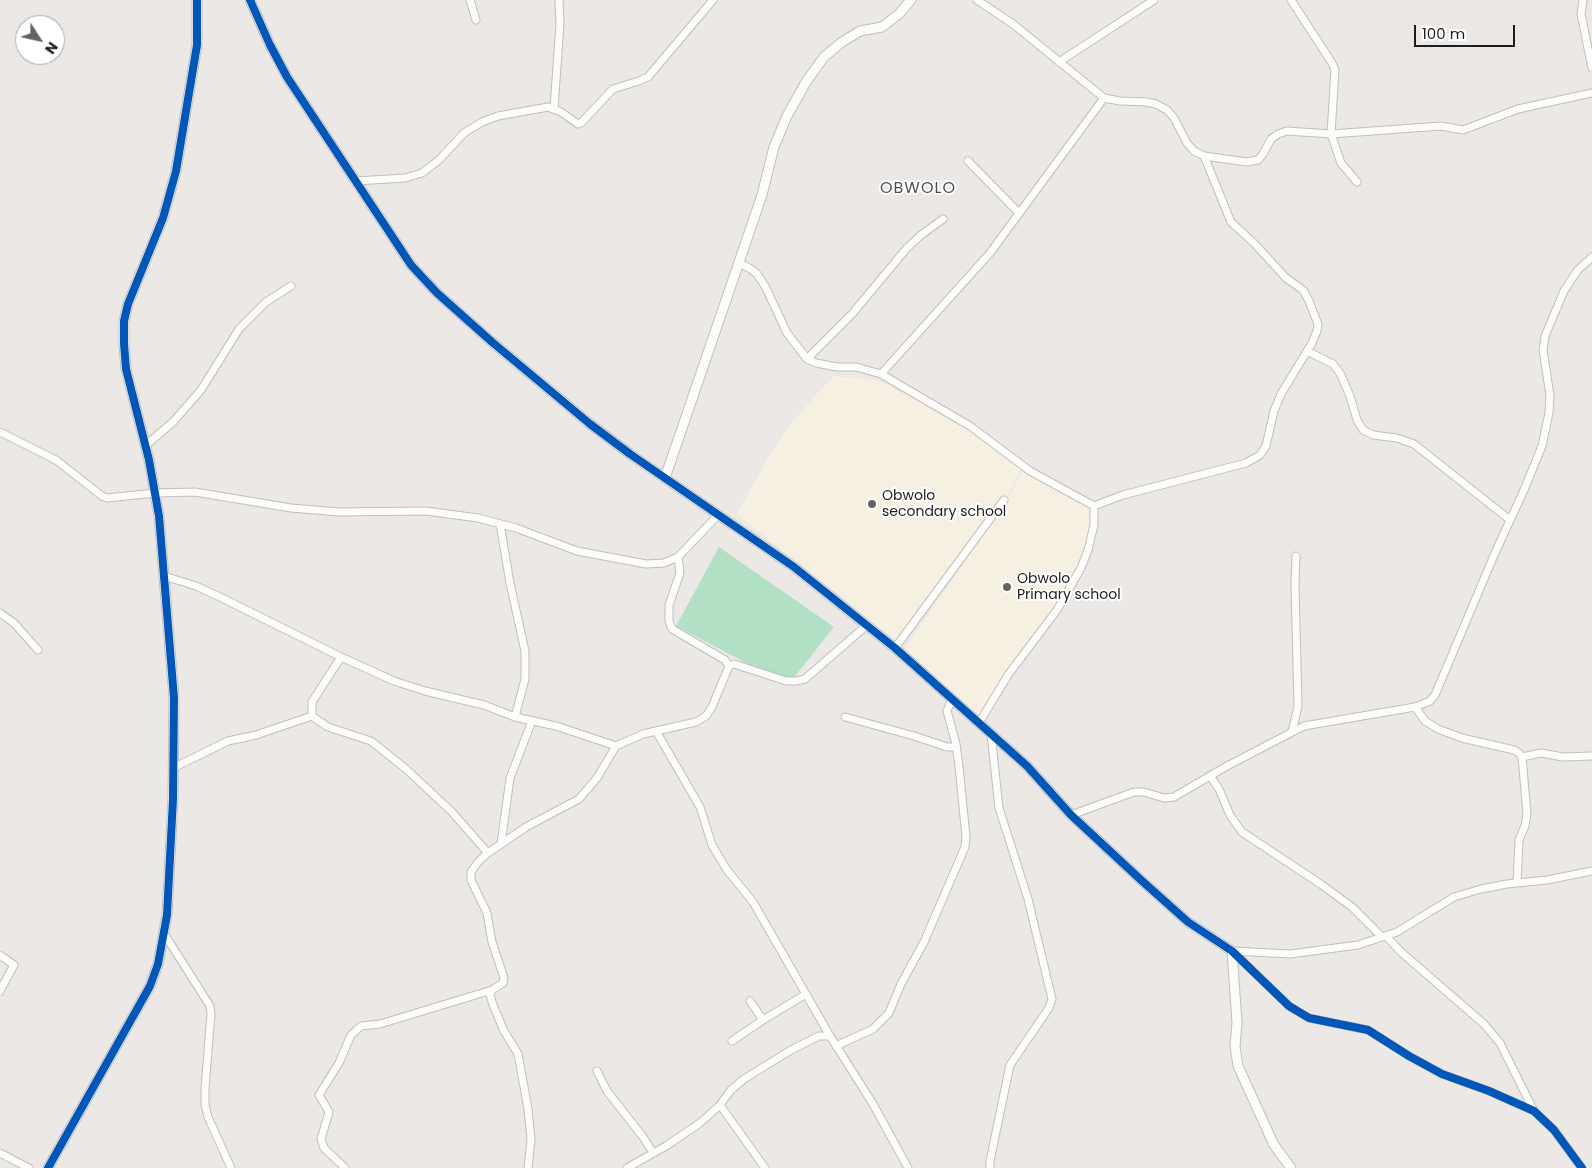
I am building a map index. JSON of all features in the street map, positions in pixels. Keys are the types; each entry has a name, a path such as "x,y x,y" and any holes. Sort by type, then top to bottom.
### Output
{"street":[{"path":"48,1168 150,986 158,964 168,915 174,768 174,698 159,516 145,446 126,369 124,321 128,304 164,218 176,171 197,45 197,0"},
{"path":"250,0 287,77 411,265 437,293 492,342 590,424 794,567 895,648 1027,766 1071,815 1140,880 1188,922 1232,951 1288,1006 1310,1018 1368,1030 1442,1074 1489,1091 1534,1111 1554,1130 1582,1168"},
{"path":"470,0 476,20"},
{"path":"554,108 560,0"},
{"path":"356,181 405,178 422,173 439,160 464,132 498,116 548,107 554,108 578,124 581,124 613,89 648,77 713,0"},
{"path":"665,478 762,195 774,147 787,116 806,82 824,57 842,42 860,31 882,27 899,14 911,0"},
{"path":"977,0 1013,24 1104,98 1146,102 1156,104 1167,110 1174,118 1194,152 1204,156 1247,162 1258,160 1271,139 1287,131 1331,134 1441,126 1463,130 1518,109 1592,93"},
{"path":"1059,62 1154,0"},
{"path":"1292,0 1336,70 1331,134 1341,163 1357,182"},
{"path":"1582,0 1581,14 1592,68"},
{"path":"881,374 990,253 1104,98"},
{"path":"1094,506 1123,494 1246,463 1260,455 1266,446 1274,411 1281,394 1308,351 1317,332 1318,324 1303,290 1286,278 1254,243 1231,222 1204,156"},
{"path":"968,162 1019,214"},
{"path":"807,359 852,314 907,248 943,219"},
{"path":"1071,815 1134,792 1144,792 1164,798 1174,797 1304,726 1415,707 1430,701 1436,695 1468,615 1542,446 1549,413 1550,395 1544,350 1545,336 1564,291 1577,271 1592,257"},
{"path":"739,263 758,274 787,333 807,359 816,364 856,367 881,374 970,426 1030,471 1094,506"},
{"path":"145,446 173,422 201,390 239,328 266,302 291,286"},
{"path":"1308,351 1333,364 1340,374 1350,396 1357,420 1363,430 1373,435 1397,438 1414,444 1510,520"},
{"path":"0,432 56,460 102,496 113,499 155,492 195,492 291,508 330,511 426,511 478,518 516,528 577,551 646,564 664,563 678,557 719,514"},
{"path":"895,648 1004,500"},
{"path":"979,723 1008,675 1057,610 1081,568 1094,525 1094,506"},
{"path":"500,524 510,583 525,650 525,679 516,717"},
{"path":"1292,732 1298,706 1296,556"},
{"path":"678,557 680,573 669,605 669,621 672,630 725,660 729,666"},
{"path":"164,576 220,596 341,657 409,686 484,705 516,717 556,726 616,746"},
{"path":"0,613 14,623 38,650"},
{"path":"345,1168 324,1148 321,1140 329,1112 320,1095 340,1063 351,1035 360,1026 380,1024 492,990 502,983 504,978 492,942 487,913 471,880 471,872 474,866 488,853 526,827 579,799 597,778 616,746 644,734 696,722 706,716 712,707 729,666 734,664 786,681 805,679 867,625"},
{"path":"312,716 312,702 341,657"},
{"path":"836,1046 873,1029 889,1013 901,984 924,942 963,852 966,837 956,747 947,711 952,699"},
{"path":"1415,707 1425,721 1438,729 1462,738 1514,750 1522,757 1527,814 1525,826 1519,840 1517,883"},
{"path":"174,768 228,742 256,735 312,716"},
{"path":"312,716 328,727 370,741 406,769 451,812 488,853"},
{"path":"845,717 947,747 956,747"},
{"path":"501,844 510,778 532,720"},
{"path":"656,731 700,807 712,845 727,870 753,902 830,1036 873,1104 908,1168"},
{"path":"990,1168 1010,1065 1049,1008 1052,999 1028,899 999,808 991,734"},
{"path":"1522,757 1541,753 1563,757 1592,756"},
{"path":"1210,776 1230,815 1242,832 1330,890 1352,907 1484,1024 1500,1043 1534,1111"},
{"path":"1232,951 1290,954 1358,945 1397,932 1454,897 1481,889 1547,880 1592,871"},
{"path":"165,935 210,1006 205,1105 208,1117 231,1168"},
{"path":"1232,951 1237,1022 1235,1046 1238,1066 1274,1145 1292,1168"},
{"path":"0,955 14,965 0,991"},
{"path":"492,990 490,994 496,1013 518,1054 528,1109 531,1139 528,1168"},
{"path":"732,1041 806,994"},
{"path":"750,1001 763,1020"},
{"path":"627,1168 700,1123 720,1105 731,1090 744,1078 819,1036 830,1036"},
{"path":"597,1071 606,1091 643,1137 653,1153"},
{"path":"720,1105 766,1168"},
{"path":"0,1153 29,1168"}],"shaded area":[{"name":"Obwolo secondary school","path":"833,376 877,380 956,421 1021,469 1009,494 895,644 737,514 767,460 794,420"},
{"name":"Obwolo Primary school","path":"1022,472 1092,508 1092,522 1087,547 1080,566 1056,609 979,720 904,650 1010,495"}],"green space":[{"path":"719,547 834,627 788,685 676,626"}],"cycle path":[{"path":"48,1168 150,986 158,964 167,915 173,799 174,698 159,516 149,460 126,369 124,321 128,304 163,218 176,171 197,45 197,0"},
{"path":"250,0 287,77 411,265 437,293 492,342 590,424 630,454 794,567 895,648 1027,766 1071,815 1141,880 1188,922 1232,951 1289,1006 1309,1018 1368,1030 1442,1074 1489,1091 1534,1111 1554,1130 1582,1168"}],"place":[{"name":"Obwolo secondary school","path":"872,504"},
{"name":"Obwolo Primary school","path":"1007,587"}],"district":[{"name":"OBWOLO","path":"918,189"}]}
